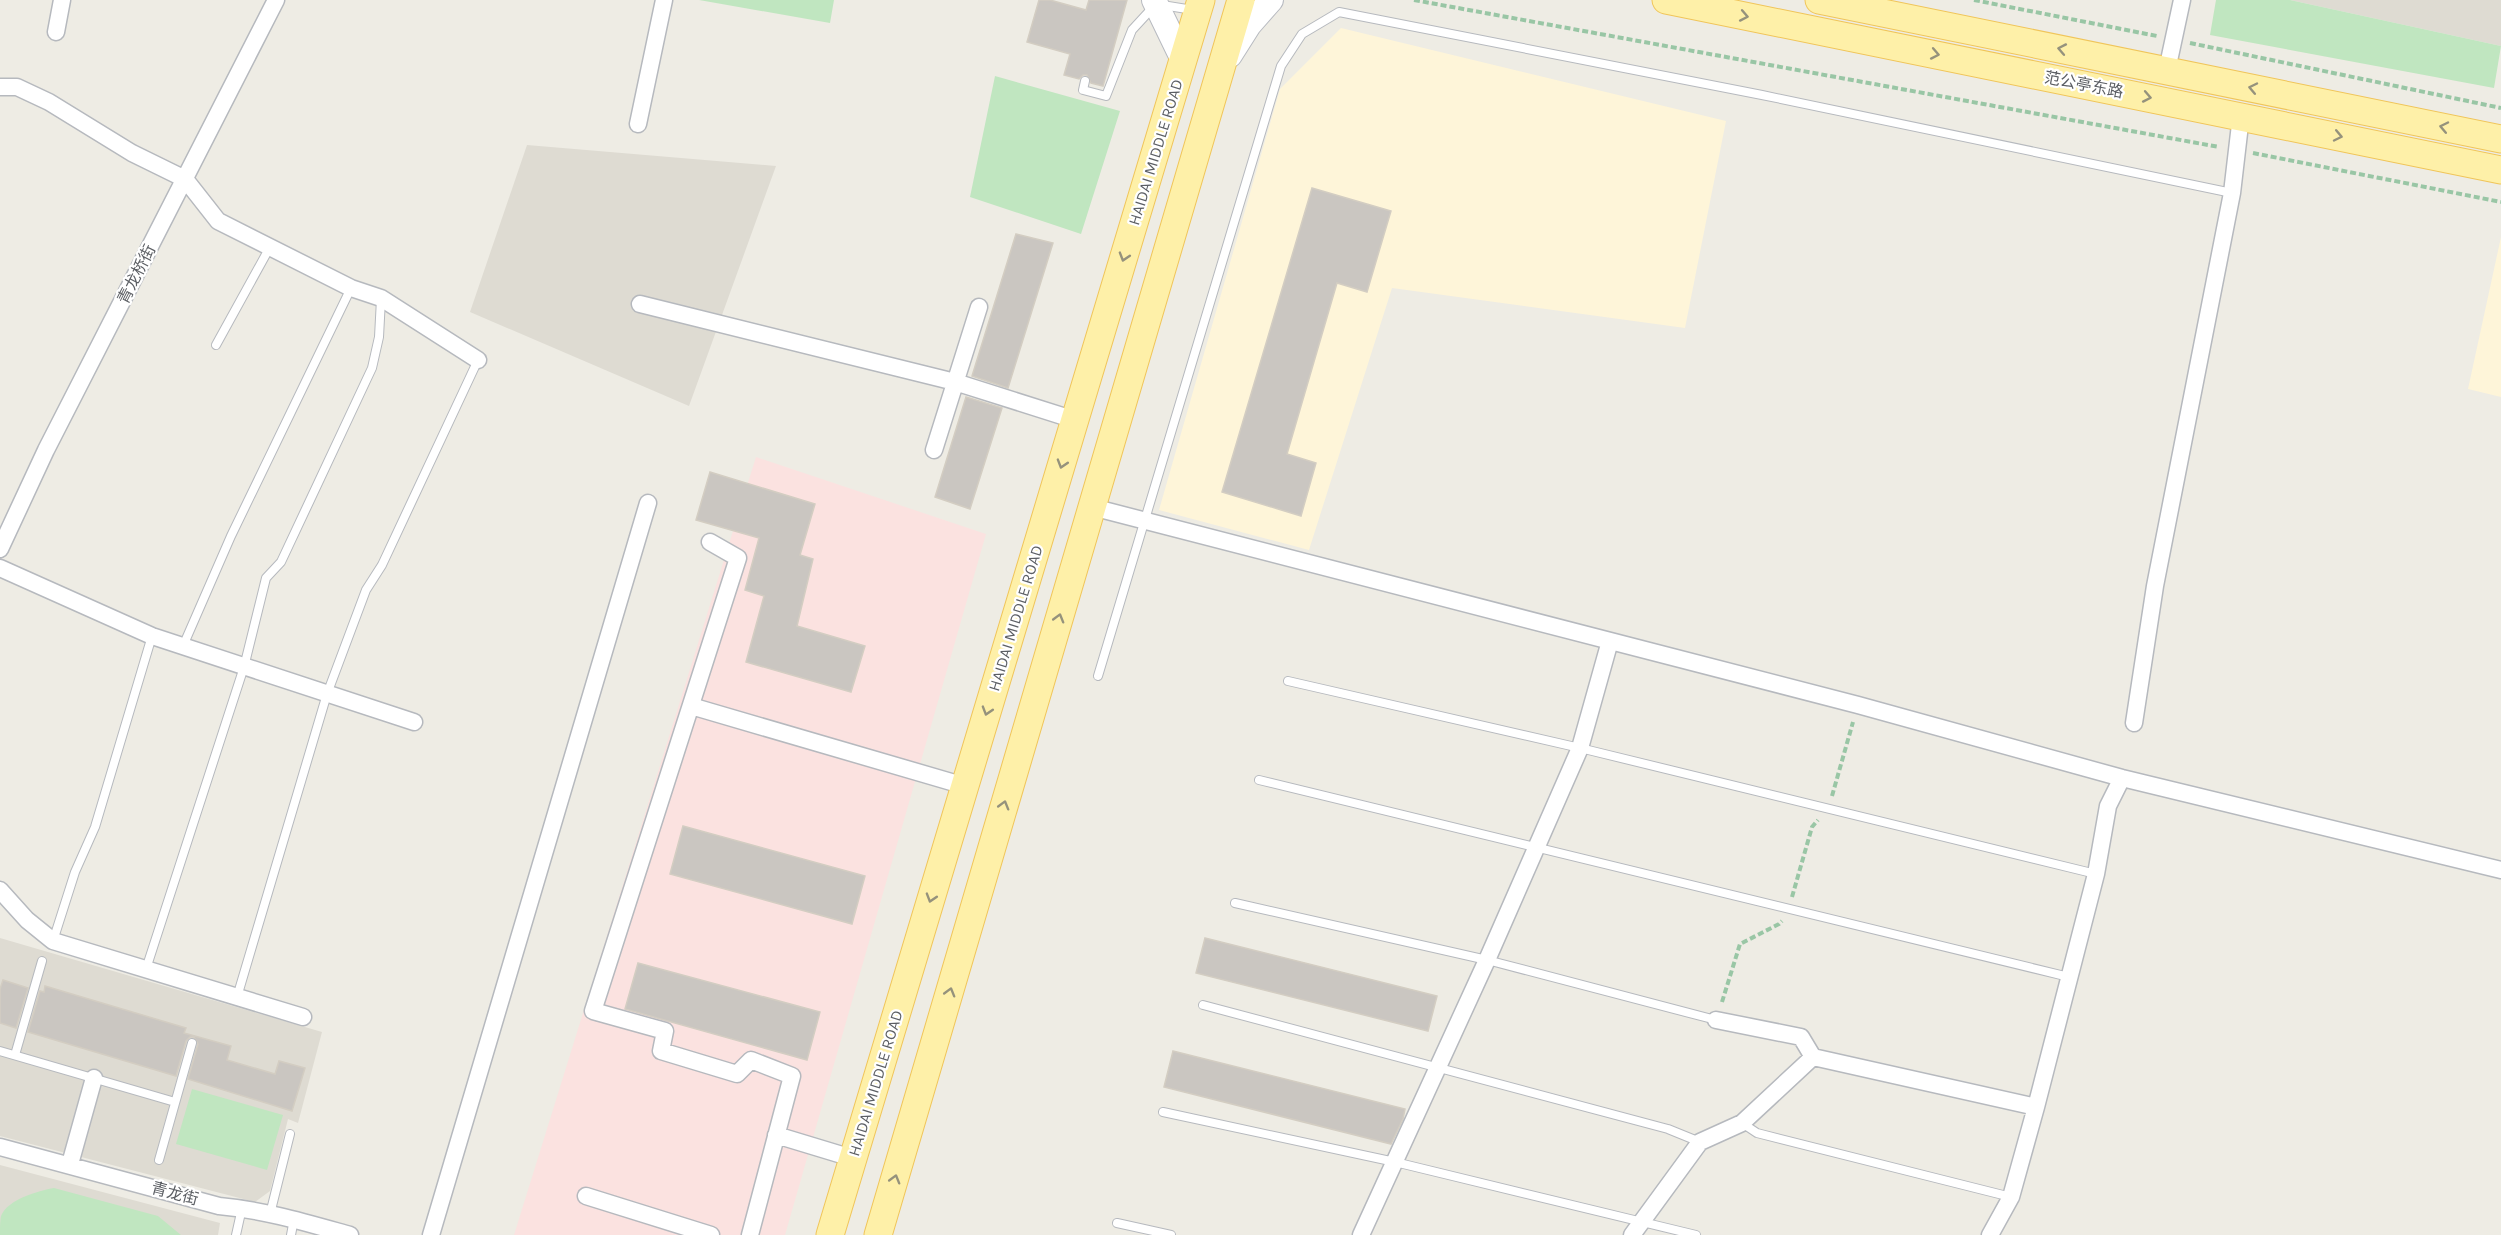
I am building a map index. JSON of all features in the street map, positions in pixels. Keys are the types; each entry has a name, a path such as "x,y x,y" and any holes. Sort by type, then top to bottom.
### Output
{"main road":[{"path":"878,1235 1241,0"},
{"name":"范公亭东路","path":"1666,0 2501,170"},
{"name":"范公亭东路","path":"1820,0 1878,6 2166,70 2501,139"},
{"name":"HAIDAI MIDDLE ROAD","path":"830,1235 1199,5"}],"street":[{"path":"56,32 62,0"},
{"name":"青龙桥街","path":"0,549 46,450 276,0"},
{"path":"638,124 664,0"},
{"path":"1221,70 1249,25 1271,0"},
{"path":"2166,70 2182,0"},
{"path":"1155,2 1183,60"},
{"path":"0,87 17,87 49,102 132,153 185,179 218,221 351,288 381,298 478,360"},
{"path":"2134,723 2156,585 2232,193 2241,116"},
{"path":"640,304 955,382 1075,420"},
{"path":"934,450 979,307"},
{"path":"431,1235 648,503"},
{"path":"1092,507 1858,705 2122,778 2501,870"},
{"path":"710,542 738,558 593,1011 665,1031 661,1051 737,1074 751,1060 792,1076 750,1235"},
{"path":"0,568 152,636 414,722"},
{"path":"1361,1235 1487,960 1580,748 1610,641"},
{"path":"691,706 965,786"},
{"path":"1990,1235 2011,1197 2096,874 2108,806 2122,778"},
{"path":"0,890 27,920 53,941 303,1017"},
{"path":"1716,1020 1801,1037 1813,1057 2036,1107"},
{"path":"1632,1235 1700,1142 1742,1124 1813,1057"},
{"path":"70,1164 94,1078"},
{"path":"776,1135 852,1158"},
{"name":"青龙街","path":"0,1147 219,1206 270,1214 293,1227 350,1235"},
{"path":"586,1196 711,1235"}],"lane":[{"path":"1085,81 1083,90 1106,96 1132,30 1155,2 1199,5"},
{"path":"1098,676 1281,66 1302,34 1339,12 1762,95 2232,193"},
{"path":"216,345 270,247"},
{"path":"183,646 231,536 351,288"},
{"path":"146,969 244,667 266,578 281,562 372,368 379,336 381,298"},
{"path":"237,997 327,693 366,590 382,565 478,360"},
{"path":"53,941 75,873 95,827 152,636"},
{"path":"1288,681 1580,748 2096,874"},
{"path":"1259,780 2069,977"},
{"path":"1235,903 1487,960 1716,1020"},
{"path":"15,1055 42,961"},
{"path":"1203,1005 1668,1129 1700,1142"},
{"path":"159,1160 192,1043"},
{"path":"0,1051 176,1102"},
{"path":"1162,1112 1395,1162 1696,1235"},
{"path":"1742,1124 1757,1133 2011,1197"},
{"path":"270,1214 291,1134"},
{"path":"236,1235 242,1208"},
{"path":"1117,1223 1171,1235"}],"path":[{"path":"1414,0 2238,150 2501,202"},
{"path":"1974,0 2501,108"},
{"path":"1716,1020 1740,945 1779,924 1788,909 1812,827 1828,809 1858,705"}],"shaded area":[{"path":"2290,0 2501,0 2501,46"},
{"path":"1341,28 1726,121 1685,328 1392,288 1309,550 1159,510 1280,89"},
{"path":"527,145 776,166 689,406 470,312"},
{"path":"2501,237 2501,397 2468,389"},
{"path":"756,457 986,534 785,1235 514,1235"},
{"path":"0,938 322,1032 298,1123 288,1119 270,1191 255,1202 0,1136"},
{"path":"0,1165 220,1223 218,1235 0,1235"}],"green space":[{"path":"699,0 834,0 830,23"},
{"path":"2216,0 2290,0 2501,46 2494,88 2210,35"},
{"path":"995,76 1120,111 1081,234 970,197"},
{"path":"192,1089 283,1115 267,1170 176,1144"},
{"path":"54,1188 158,1216 181,1235 0,1235 1,1216 10,1205 32,1194"}],"building":[{"path":"1039,0 1050,0 1086,10 1089,0 1127,0 1103,86 1091,83 1087,75 1079,79 1064,75 1070,54 1027,42"},
{"path":"1312,188 1391,211 1367,292 1337,283 1287,454 1316,463 1301,516 1222,492"},
{"path":"1016,234 1053,243 1008,388 972,376"},
{"path":"966,397 1002,408 970,509 935,497"},
{"path":"710,472 815,504 800,555 813,559 797,626 865,646 851,692 746,662 764,596 745,590 759,538 696,520"},
{"path":"683,826 865,876 852,924 670,874"},
{"path":"1205,938 1437,996 1428,1031 1196,973"},
{"path":"638,963 820,1012 807,1060 625,1009"},
{"path":"3,980 28,988 16,1028 0,1023 0,989"},
{"path":"45,986 186,1028 184,1033 231,1046 227,1060 275,1074 279,1061 305,1068 292,1111 188,1079 198,1044 194,1037 186,1041 176,1076 28,1032 40,991 44,992"},
{"path":"1173,1051 1405,1109 1403,1119 1391,1144 1164,1087"}]}
